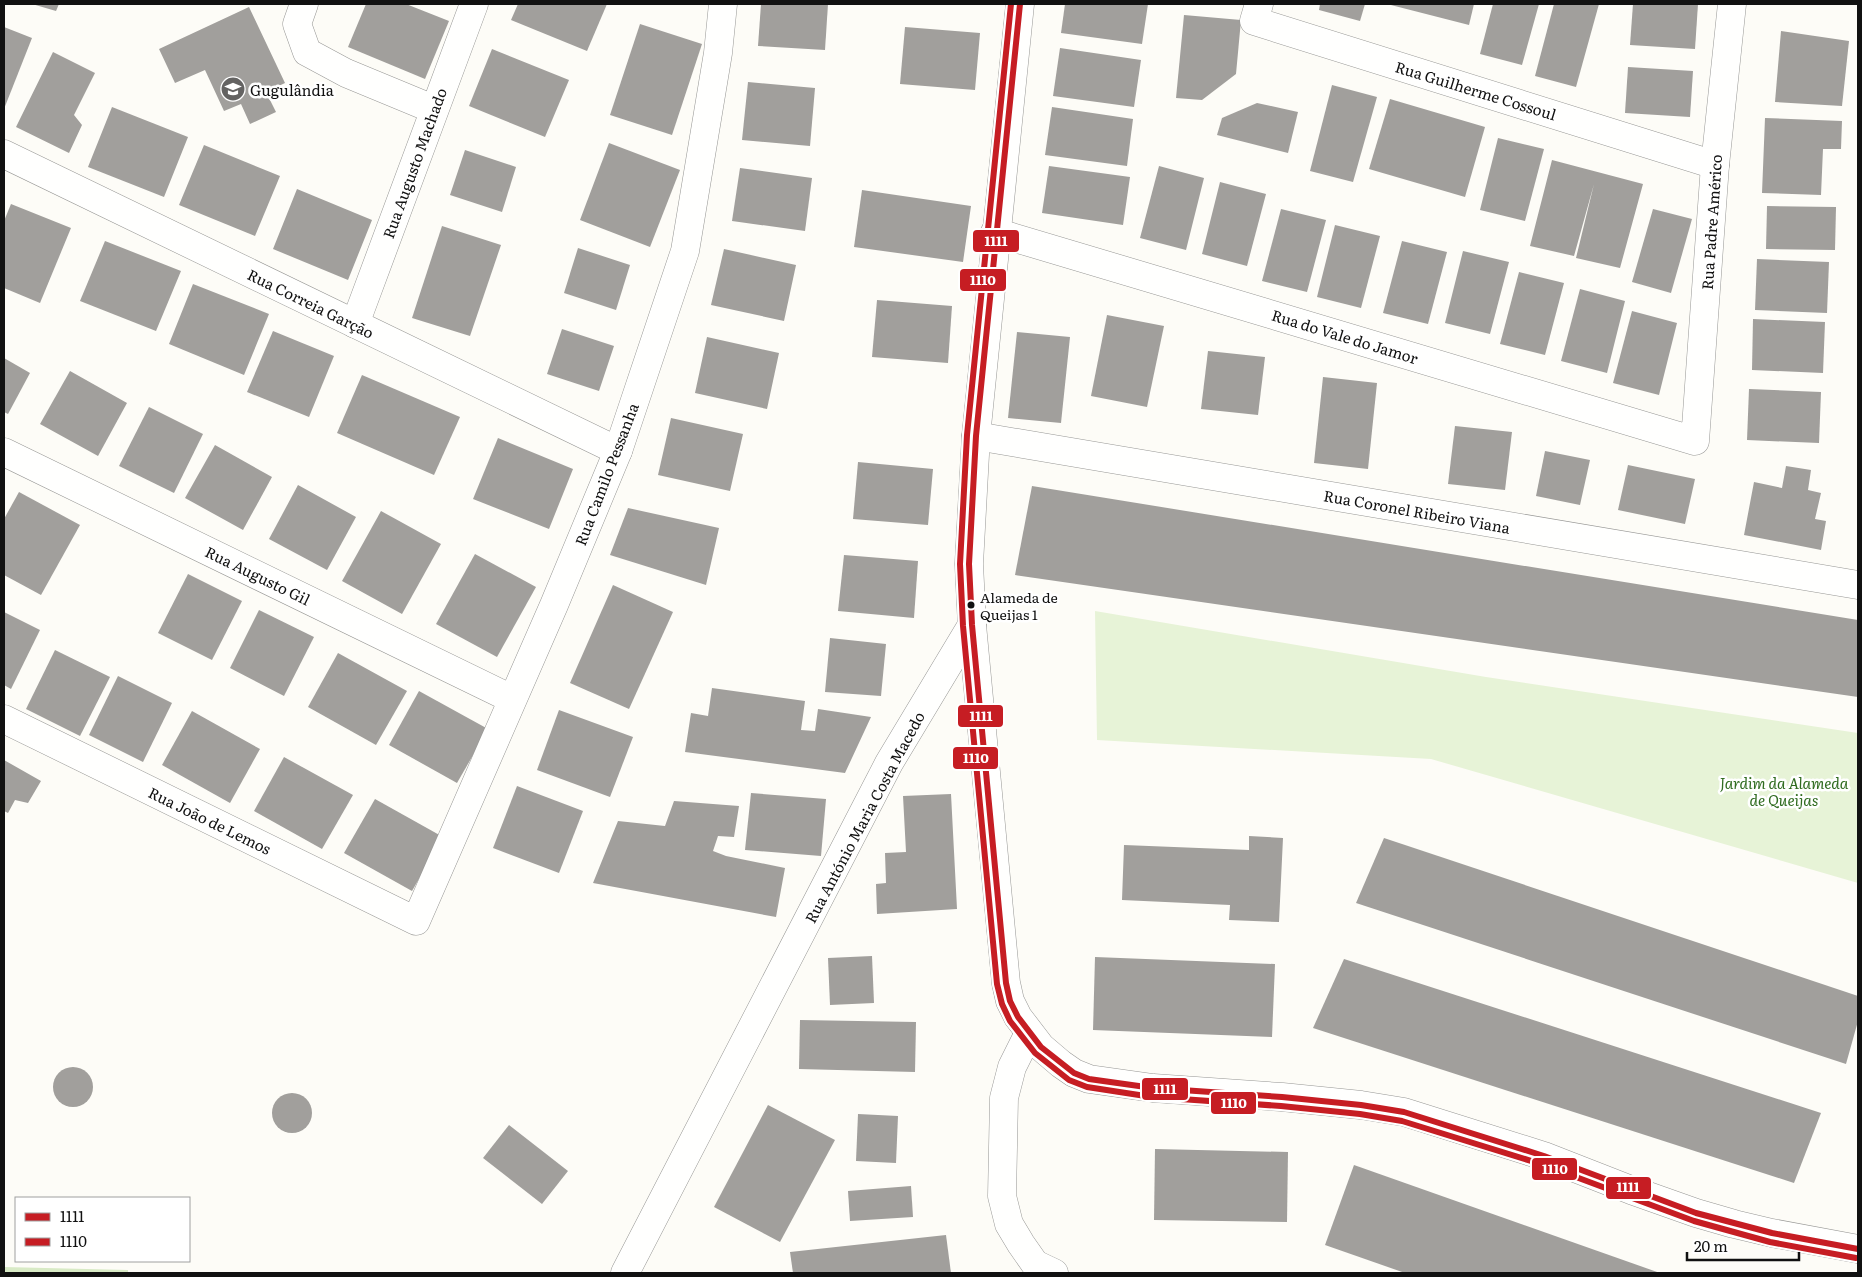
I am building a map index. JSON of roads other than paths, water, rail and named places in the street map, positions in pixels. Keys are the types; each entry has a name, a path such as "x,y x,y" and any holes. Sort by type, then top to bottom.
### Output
{"street":[{"path":"304,4 297,24 306,52 346,73 434,109"},
{"name":"Rua Augusto Machado","path":"355,324 474,4"},
{"name":"Rua Camilo Pessanha","path":"416,921 554,605 618,451 685,251 718,53 723,4"},
{"path":"1020,4 976,436 969,564 972,625 1006,983 1010,1001 1029,1033 1041,1047 1061,1064 1089,1079 1153,1088 1256,1094 1342,1103 1404,1112 1544,1156 1696,1213 1772,1233 1858,1249"},
{"name":"Rua Guilherme Cossoul","path":"1259,4 1254,22 1715,165"},
{"name":"Rua Padre Américo","path":"1695,441 1715,165 1732,4"},
{"name":"Rua Correia Garção","path":"4,154 618,451"},
{"name":"Rua do Vale do Jamor","path":"996,232 1695,441"},
{"name":"Rua Coronel Ribeiro Viana","path":"976,436 1858,585"},
{"name":"Rua Augusto Gil","path":"4,452 512,699"},
{"name":"Rua António Maria Costa Macedo","path":"625,1273 889,763 972,625"},
{"name":"Rua João de Lemos","path":"4,719 416,921"},
{"path":"1029,1033 1012,1067 1004,1098 1002,1196 1009,1224 1021,1244 1036,1264 1054,1273"}],"place":[{"name":"Gugulândia","path":"233,89"},
{"name":"Alameda de Queijas 1","path":"971,605"}],"park label":[{"name":"Jardim da Alameda de Queijas","path":"1784,790"}]}
